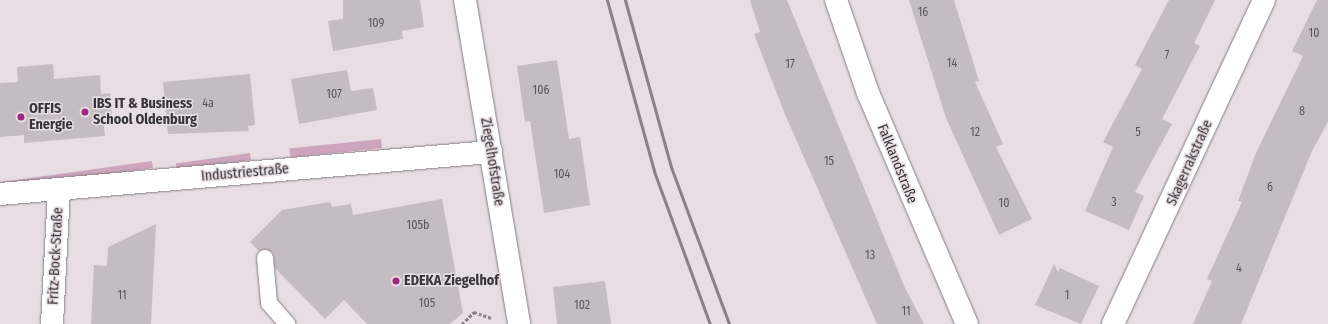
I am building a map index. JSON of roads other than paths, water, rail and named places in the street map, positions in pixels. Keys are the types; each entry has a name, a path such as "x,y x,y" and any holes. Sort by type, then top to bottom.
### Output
{"street":[{"name":"Ziegelhofstraße","path":"465,0 519,320"},
{"name":"Falklandstraße","path":"836,0 868,93 967,324"},
{"name":"Skagerrakstraße","path":"1113,324 1264,0"},
{"name":"Industriestraße","path":"0,194 491,152"},
{"name":"Fritz-Bock-Straße","path":"52,324 59,189"}],"lane":[{"path":"266,258 269,303 287,324"}],"railway":[{"path":"607,0 655,174 710,324"},
{"path":"625,0 671,167 729,324"}],"place":[{"name":"IBS IT & Business School Oldenburg","path":"85,112"},
{"name":"OFFIS Energie","path":"21,117"},
{"name":"EDEKA Ziegelhof","path":"396,281"}]}
